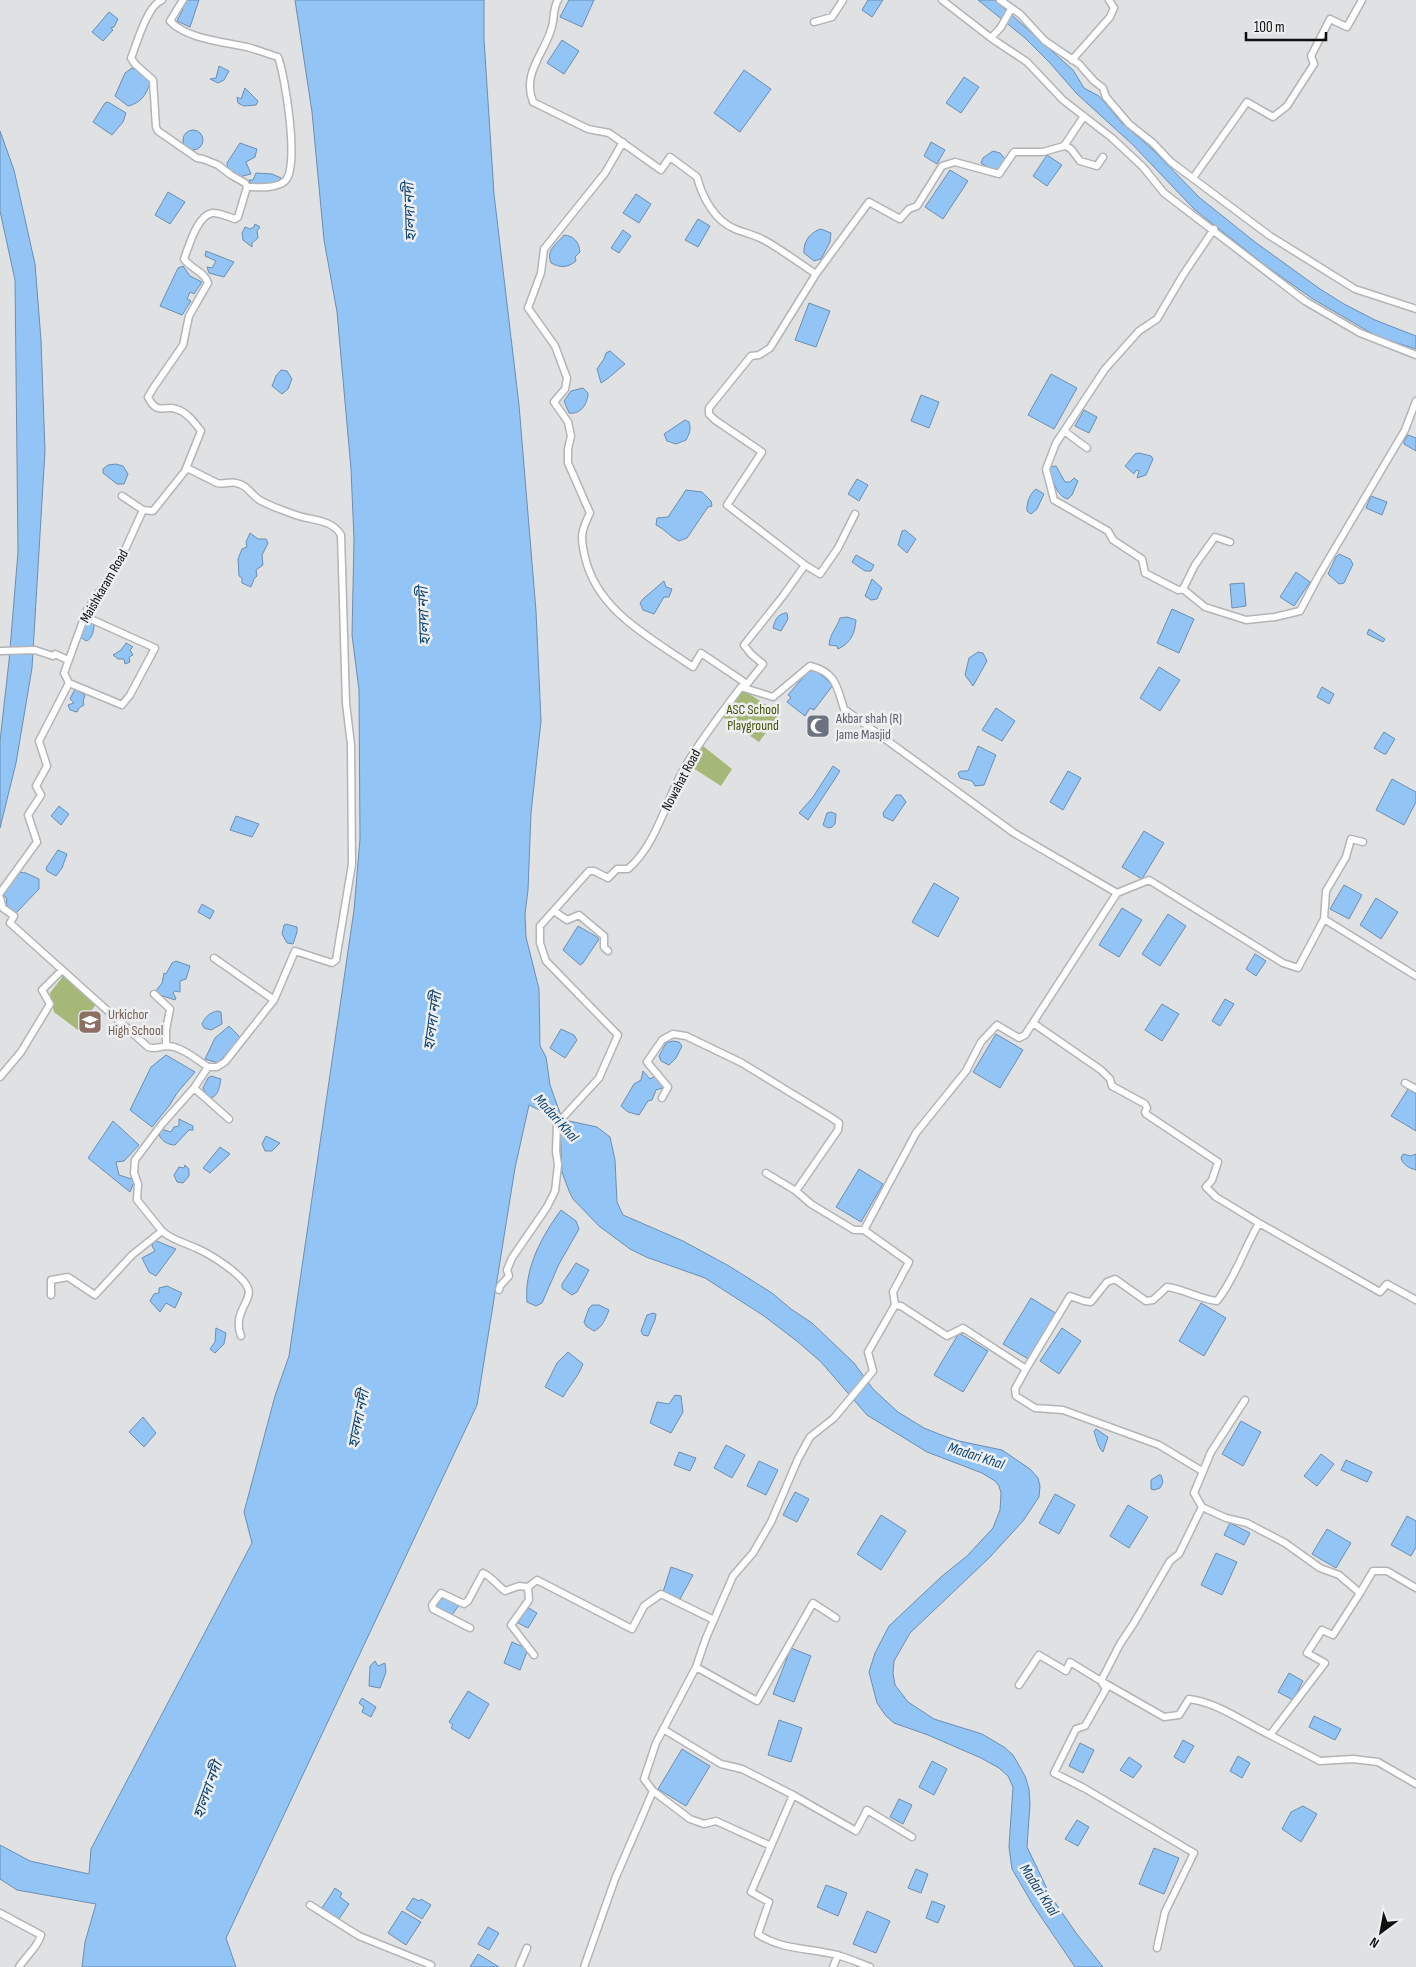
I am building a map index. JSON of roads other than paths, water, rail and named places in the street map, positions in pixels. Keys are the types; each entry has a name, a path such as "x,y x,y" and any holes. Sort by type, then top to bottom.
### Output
{"street":[{"path":"122,496 143,510 153,511 187,468 201,430 192,419 178,409 160,409 150,402 148,397 183,346 189,316 208,283 206,277 189,266 184,259 193,234 203,217 210,213 235,219 238,217 247,187 245,182 215,163 197,158 156,128 153,80 131,58 150,12 162,0"},
{"path":"183,0 170,21 173,24 190,34 278,57 283,70 291,133 287,179 282,183 271,186 247,187"},
{"path":"558,0 554,7 550,32 530,75 529,85 533,102 588,129 609,133 661,170 670,157 697,177 700,188 720,219 733,228 763,240 816,274"},
{"path":"814,22 832,17 843,0"},
{"path":"942,0 991,38 1028,62 1063,100 1112,138 1142,167 1164,193 1305,301 1360,333 1416,355"},
{"path":"1000,0 1011,10 1020,14 1045,41 1079,64 1103,88 1106,96 1129,124 1139,131 1171,162 1270,236 1355,289 1416,310"},
{"path":"1072,60 1110,17 1114,8 1109,0"},
{"path":"1193,178 1247,102 1273,117 1287,106 1314,64 1310,56 1330,19 1347,27 1362,0"},
{"path":"991,38 1011,10"},
{"path":"855,514 838,548 820,574 805,565 727,505 762,452 715,420 708,411 716,397 751,356 759,355 770,348 816,274 869,202 900,219 909,209 917,206 942,166 955,162 999,174 1014,152 1042,152 1064,145 1084,116"},
{"path":"623,142 605,173 544,249 541,272 528,308 555,346 566,378 564,389 554,402 568,422 571,436 568,449 568,463 590,513 581,536 588,569 596,588 610,606 638,629 693,667 701,653 746,686 773,697 810,666 822,669 834,680 844,709 1014,833 1117,893"},
{"path":"1064,145 1080,160 1097,166 1103,157"},
{"path":"1214,230 1183,275 1157,319 1139,331 1105,369 1056,443 1046,469 1054,500 1108,531 1113,540 1142,558 1145,573 1178,590 1183,590 1205,607 1246,620 1275,617 1300,611 1318,576 1405,430 1416,401"},
{"path":"1064,431 1087,448"},
{"path":"0,898 3,908 14,916 10,924 148,1047 152,1049 166,1046 184,1051 208,1068 217,1067 225,1062 274,1000 295,951 332,963 336,960 352,864 351,745 346,693 341,535 332,525 294,515 257,499 249,489 240,484 235,482 222,485 187,468"},
{"name":"Maishkaram Road","path":"0,893 37,842 28,815 41,794 36,786 47,766 40,742 69,683 64,673 84,616 118,564 143,510"},
{"path":"1183,590 1195,565 1216,538 1230,542"},
{"name":"Nowahat Road","path":"499,1290 500,1286 509,1276 507,1270 512,1258 555,1191 558,1165 556,1124 567,1115 599,1078 618,1035 598,1012 546,961 540,943 540,926 589,871 594,871 608,878 617,869 628,869 633,864 653,834 685,766 741,687 746,686 763,664 744,645 784,596 805,565"},
{"path":"69,683 122,705 130,695 155,648 84,616"},
{"path":"4,651 35,650 53,656 55,654 68,660"},
{"path":"864,1230 916,1134 966,1072 982,1042 997,1025 1019,1038 1025,1035 1117,893 1149,880 1283,963 1298,968 1324,919 1326,892 1346,857 1351,839 1363,842"},
{"path":"554,911 567,920 579,915 604,936 604,947 608,951"},
{"path":"1324,919 1416,976"},
{"path":"214,958 274,1000"},
{"path":"0,1077 20,1052 50,1004 42,990 62,970"},
{"path":"154,994 170,1008 166,1030 166,1046"},
{"path":"1032,1023 1101,1070 1110,1079 1112,1086 1145,1104 1147,1108 1146,1114 1218,1162 1212,1180 1206,1187 1216,1197 1380,1292 1387,1284 1416,1300"},
{"path":"662,1098 668,1087 646,1062 662,1040 673,1034 686,1036 742,1063 832,1118 839,1123 838,1130 796,1191"},
{"path":"208,1068 138,1156 134,1164 134,1173 138,1184 137,1200 162,1231 177,1242 197,1248 238,1274 248,1288 238,1318 237,1326 241,1336"},
{"path":"1405,1083 1416,1090"},
{"path":"194,1088 229,1118"},
{"path":"766,1173 796,1191 811,1204 854,1230 864,1230 909,1262 893,1292 895,1305 868,1352 873,1371 834,1418 810,1437 798,1459 771,1522 753,1553 733,1576 696,1667 656,1743 644,1779 653,1791 690,1819 704,1824 716,1821 771,1846"},
{"path":"1202,1471 1159,1445 1063,1410 1035,1408 1016,1396 1015,1389 1070,1296 1084,1302 1091,1302 1107,1282 1115,1279 1146,1301 1154,1300 1166,1287 1177,1288 1206,1300 1217,1301 1231,1279 1259,1223"},
{"path":"51,1295 51,1280 68,1277 95,1294 132,1255 162,1231"},
{"path":"895,1305 901,1306 947,1336 964,1328 1026,1369"},
{"path":"1245,1400 1211,1452 1202,1471 1194,1492 1202,1507 1226,1518 1247,1523 1277,1539 1320,1568 1339,1575 1360,1593"},
{"path":"1101,1681 1120,1644 1170,1561 1179,1554 1202,1507"},
{"path":"1270,1735 1325,1663 1306,1652 1322,1630 1333,1636 1373,1571 1387,1572 1416,1588"},
{"path":"470,1628 433,1609 432,1605 441,1593 464,1604 468,1601 483,1573 491,1577 505,1591 519,1586 528,1587 537,1580 632,1629 644,1606 660,1594 714,1620"},
{"path":"528,1587 529,1600 511,1625 534,1654"},
{"path":"696,1667 757,1700 814,1602 836,1618"},
{"path":"1020,1685 1039,1655 1066,1671 1070,1662 1164,1717 1180,1715 1188,1699 1197,1700 1225,1710 1249,1725 1320,1761 1353,1758 1378,1762 1416,1784"},
{"path":"1101,1681 1106,1689 1086,1726 1076,1729 1054,1773 1084,1788 1194,1853 1166,1912 1157,1948"},
{"path":"663,1729 721,1764 742,1769 793,1795 856,1831 867,1810 912,1837"},
{"path":"584,1967 615,1879 653,1791"},
{"path":"793,1795 751,1892 769,1902 758,1934 765,1939 790,1947 838,1955 870,1967"},
{"path":"310,1906 359,1936 431,1965 430,1967"},
{"path":"0,1913 41,1935 35,1947 19,1967"},
{"path":"519,1967 527,1948"},
{"path":"833,1967 838,1955"}],"water":[{"path":"181,0 199,0 190,27 177,21 183,9 179,7"},
{"path":"295,0 484,0 484,39 494,194 519,405 536,611 541,721 531,813 528,890 525,914 526,937 539,989 540,1046 546,1057 550,1085 560,1113 569,1121 597,1127 610,1137 615,1160 617,1202 623,1215 683,1241 729,1266 772,1293 812,1323 854,1363 873,1389 898,1412 924,1428 944,1436 1002,1450 1030,1469 1038,1478 1040,1486 1039,1497 1023,1521 989,1558 910,1633 894,1661 893,1673 895,1685 908,1702 934,1719 982,1734 1004,1747 1013,1755 1025,1776 1029,1789 1030,1804 1027,1847 1050,1895 1076,1933 1103,1967 1075,1967 1033,1905 1012,1869 1009,1847 1013,1787 1008,1776 999,1768 981,1758 928,1735 894,1723 886,1716 877,1703 869,1672 875,1653 889,1626 941,1577 967,1556 993,1528 1000,1510 1001,1493 999,1486 995,1481 982,1473 927,1452 867,1415 821,1362 764,1316 705,1278 646,1257 630,1249 599,1226 573,1199 569,1191 562,1172 560,1127 552,1116 529,1105 515,1168 477,1405 226,1938 236,1967 82,1967 85,1942 96,1904 17,1890 0,1879 0,1845 30,1861 89,1874 91,1849 252,1543 244,1512 275,1396 289,1356 354,910 360,839 359,690 352,635 354,539 351,469 337,312 324,240 312,112"},
{"path":"569,0 594,0 582,27 560,17"},
{"path":"868,0 883,0 872,17 862,10"},
{"path":"978,0 995,0 1073,70 1084,88 1099,96 1122,123 1152,149 1200,198 1255,242 1344,304 1375,320 1416,336 1416,349 1378,337 1313,299 1266,266 1195,210 1132,144 1077,94 1025,38"},
{"path":"109,12 118,19 114,27 111,28 113,30 103,41 92,32"},
{"path":"562,40 579,51 564,74 547,63"},
{"path":"219,66 229,71 224,80 218,83 210,79 216,78"},
{"path":"132,68 144,73 150,83 142,98 128,106 115,96 125,73"},
{"path":"744,70 771,89 740,132 714,113"},
{"path":"964,77 979,87 961,113 946,103"},
{"path":"245,88 258,101 256,105 244,106 238,103 237,97 241,99"},
{"path":"108,102 126,113 123,122 112,135 93,122 105,103"},
{"path":"193,130 200,133 203,140 200,147 193,150 186,147 183,140 186,133"},
{"path":"0,131 14,170 35,264 41,340 45,451 32,668 16,763 0,828 0,741 18,552 15,280 0,211"},
{"path":"931,142 945,150 937,164 924,156"},
{"path":"240,143 257,149 255,157 246,162 251,174 239,177 228,172 227,163"},
{"path":"993,151 1000,153 1006,160 998,170 994,171 981,163 983,158"},
{"path":"1047,155 1062,165 1047,186 1033,176"},
{"path":"950,170 968,181 943,219 925,207"},
{"path":"256,173 272,174 281,178 280,182 252,186 249,180 253,180"},
{"path":"168,192 185,202 170,224 155,215"},
{"path":"636,194 651,204 639,223 623,213"},
{"path":"698,219 710,226 698,247 685,240"},
{"path":"255,224 260,227 257,231 258,238 252,243 252,247 243,240 242,233 245,227 250,229"},
{"path":"821,229 831,233 830,242 821,259 814,261 804,253 805,245 811,235"},
{"path":"623,230 631,236 619,253 611,248"},
{"path":"564,235 575,240 580,252 575,257 576,261 570,265 558,266 551,263 550,254"},
{"path":"206,251 234,262 224,277 209,273 207,267 212,268 216,261 205,256"},
{"path":"183,266 190,276 202,282 194,294 190,292 187,299 191,301 182,315 160,306 178,268"},
{"path":"809,303 830,311 816,347 795,340"},
{"path":"610,351 625,364 601,383 597,369 606,353"},
{"path":"281,370 287,371 292,379 288,389 282,394 272,386"},
{"path":"1051,374 1077,388 1054,429 1028,415"},
{"path":"583,388 588,393 587,401 583,408 577,412 569,413 564,401 571,391"},
{"path":"921,395 939,402 929,428 911,421"},
{"path":"1084,410 1097,417 1089,433 1075,426"},
{"path":"685,420 689,422 690,427 686,440 676,444 667,441 664,434"},
{"path":"1408,435 1416,438 1416,451 1404,444"},
{"path":"1135,454 1151,456 1153,459 1146,475 1137,478 1139,471 1136,470 1134,474 1125,466"},
{"path":"116,464 123,466 128,474 124,484 117,484 103,473 103,469 108,465"},
{"path":"1056,466 1065,482 1070,482 1074,478 1078,481 1072,495 1068,499 1057,491 1051,476 1050,467"},
{"path":"857,479 868,485 859,501 848,494"},
{"path":"1036,489 1044,494 1037,509 1031,514 1027,511 1027,505 1030,496"},
{"path":"686,490 702,492 711,501 712,506 708,507 687,538 679,541 656,525 657,518 668,517"},
{"path":"1371,496 1387,502 1382,515 1366,508"},
{"path":"905,530 916,539 907,553 898,545 902,531"},
{"path":"250,533 258,539 266,539 268,543 262,555 263,565 256,570 257,576 251,587 242,583 242,578 239,576 238,559 242,549 247,547 246,542"},
{"path":"1339,554 1350,559 1353,564 1344,583 1339,584 1328,574"},
{"path":"856,555 874,565 871,571 865,571 852,562"},
{"path":"1296,572 1310,582 1294,606 1280,597"},
{"path":"872,579 882,588 877,599 871,600 865,596"},
{"path":"664,581 666,587 672,589 669,597 664,597 654,614 643,610 640,603"},
{"path":"1244,583 1246,606 1232,608 1230,584"},
{"path":"1172,609 1194,619 1179,653 1157,643"},
{"path":"787,613 788,619 781,631 773,628 777,618"},
{"path":"847,617 856,620 855,629 851,637 846,644 838,649 837,646 829,645 840,618"},
{"path":"87,620 94,623 94,625 92,636 86,641 79,636"},
{"path":"1369,629 1385,639 1383,642 1367,634"},
{"path":"126,643 133,647 130,650 133,655 129,657 130,662 125,664 124,659 118,659 113,655 121,650"},
{"path":"978,652 983,653 987,661 973,686 965,675 969,658"},
{"path":"1159,667 1180,680 1160,711 1140,698"},
{"path":"810,669 814,669 833,685 814,710 810,708 805,716 787,702 791,697 788,695"},
{"path":"1322,687 1334,694 1329,704 1317,697"},
{"path":"75,689 85,695 84,705 77,712 70,710 68,705 74,703 70,699"},
{"path":"996,708 1015,721 1002,741 982,730"},
{"path":"1384,732 1395,739 1386,754 1374,748"},
{"path":"978,746 996,755 984,785 975,786 972,781 960,778 958,773 968,771"},
{"path":"833,766 840,771 808,820 799,813 813,797"},
{"path":"1068,771 1081,778 1063,810 1050,802"},
{"path":"1392,779 1416,792 1416,802 1404,825 1376,810"},
{"path":"896,795 901,795 906,802 893,821 884,817 883,813"},
{"path":"59,806 69,814 61,825 51,816"},
{"path":"827,813 836,814 835,824 828,828 823,825"},
{"path":"236,816 259,824 252,837 230,830"},
{"path":"1144,831 1164,843 1142,879 1122,867"},
{"path":"58,850 67,854 62,868 56,876 47,871 46,868"},
{"path":"17,872 26,873 39,879 39,889 15,914 6,904 7,899 2,893"},
{"path":"934,883 959,898 938,937 912,922"},
{"path":"1344,885 1362,895 1349,919 1330,909"},
{"path":"1376,898 1398,912 1381,939 1360,925"},
{"path":"202,904 214,911 210,919 198,912"},
{"path":"1122,908 1142,920 1119,957 1099,945"},
{"path":"1168,914 1186,926 1160,966 1142,954"},
{"path":"286,924 297,927 293,944 287,943 282,934"},
{"path":"578,926 599,939 580,965 563,950"},
{"path":"1255,954 1266,961 1256,976 1246,969"},
{"path":"176,961 190,966 186,979 180,981 180,992 175,991 173,993 176,998 175,1000 157,994 156,991 162,983 164,973 166,974 172,963"},
{"path":"1225,999 1234,1004 1220,1026 1212,1021"},
{"path":"1162,1004 1179,1014 1162,1041 1145,1030"},
{"path":"217,1011 221,1012 222,1024 211,1030 204,1028 202,1024 206,1017"},
{"path":"229,1026 241,1038 218,1063 205,1059 215,1038"},
{"path":"561,1029 574,1035 577,1040 565,1058 550,1048"},
{"path":"996,1034 1023,1050 1000,1088 973,1072"},
{"path":"679,1042 682,1046 676,1058 669,1065 661,1061 659,1056 666,1043"},
{"path":"166,1055 195,1072 152,1127 130,1110 151,1067"},
{"path":"643,1071 650,1079 655,1076 666,1087 656,1090 652,1100 648,1101 639,1115 628,1112 621,1106 634,1084 641,1080"},
{"path":"211,1076 221,1079 220,1086 213,1097 206,1098 203,1088"},
{"path":"1408,1089 1416,1094 1416,1131 1391,1116"},
{"path":"179,1119 193,1126 193,1130 189,1130 175,1145 164,1141 159,1135 161,1129 171,1132 174,1127 179,1126"},
{"path":"113,1121 139,1145 124,1161 116,1162 119,1175 135,1180 130,1192 88,1158"},
{"path":"266,1136 280,1143 272,1151 265,1151 262,1144"},
{"path":"220,1147 230,1154 210,1173 203,1168"},
{"path":"1403,1154 1411,1156 1416,1154 1416,1170 1403,1163 1401,1158"},
{"path":"185,1165 189,1169 189,1176 183,1183 177,1182 174,1175 179,1167 184,1168"},
{"path":"859,1169 883,1184 861,1222 836,1207"},
{"path":"561,1210 576,1221 579,1229 559,1264 542,1303 536,1306 527,1302 528,1277 531,1265 547,1231"},
{"path":"154,1240 176,1249 156,1276 149,1272 142,1258 155,1251 152,1246"},
{"path":"576,1263 589,1270 577,1292 572,1295 562,1288 562,1284"},
{"path":"167,1286 182,1293 175,1308 166,1303 160,1312 150,1301 154,1294 159,1293 159,1288"},
{"path":"1031,1298 1057,1314 1030,1360 1003,1344"},
{"path":"1201,1303 1226,1318 1204,1356 1179,1341"},
{"path":"592,1305 599,1305 609,1310 601,1325 594,1331 586,1326 584,1322"},
{"path":"656,1314 655,1320 648,1336 643,1335 641,1331 647,1315"},
{"path":"216,1328 226,1333 224,1344 215,1353 210,1349 215,1342"},
{"path":"1062,1328 1081,1341 1059,1374 1040,1361"},
{"path":"959,1333 988,1351 963,1392 934,1375"},
{"path":"568,1352 583,1364 563,1397 545,1387 557,1363"},
{"path":"675,1395 681,1396 683,1412 671,1433 650,1423 657,1402 669,1404"},
{"path":"143,1417 156,1433 144,1447 129,1432"},
{"path":"1241,1421 1261,1432 1243,1466 1222,1454"},
{"path":"1096,1429 1108,1437 1103,1452 1096,1439 1094,1431"},
{"path":"726,1445 745,1455 732,1478 714,1468"},
{"path":"679,1452 696,1458 690,1471 674,1465"},
{"path":"1321,1454 1334,1464 1317,1486 1304,1476"},
{"path":"1346,1460 1372,1472 1367,1482 1341,1470"},
{"path":"759,1461 778,1470 766,1495 747,1486"},
{"path":"1161,1475 1163,1482 1160,1488 1151,1489 1151,1480"},
{"path":"795,1492 809,1499 797,1522 783,1515"},
{"path":"1055,1494 1075,1505 1059,1534 1039,1523"},
{"path":"1128,1505 1148,1517 1129,1548 1110,1536"},
{"path":"881,1515 906,1531 881,1570 857,1554"},
{"path":"1407,1516 1416,1521 1416,1547 1411,1556 1391,1545"},
{"path":"1230,1523 1250,1533 1244,1545 1224,1535"},
{"path":"1327,1529 1351,1543 1336,1568 1312,1554"},
{"path":"1216,1553 1237,1562 1222,1595 1201,1585"},
{"path":"671,1567 693,1575 680,1599 663,1592"},
{"path":"441,1596 459,1605 452,1615 435,1607"},
{"path":"527,1607 537,1613 528,1628 518,1623"},
{"path":"512,1642 528,1649 520,1670 504,1663"},
{"path":"791,1648 811,1656 794,1702 773,1694"},
{"path":"375,1661 378,1666 385,1663 386,1672 380,1688 369,1686 370,1666"},
{"path":"1289,1673 1303,1681 1293,1700 1278,1692"},
{"path":"468,1691 489,1704 469,1739 451,1728 453,1725 449,1722"},
{"path":"362,1698 376,1707 371,1717 362,1712 364,1707 359,1703"},
{"path":"1314,1716 1341,1729 1335,1740 1309,1727"},
{"path":"779,1720 802,1728 791,1762 768,1755"},
{"path":"1183,1740 1194,1746 1184,1763 1174,1757"},
{"path":"1080,1743 1094,1750 1083,1773 1069,1766"},
{"path":"682,1749 710,1766 686,1806 658,1789"},
{"path":"1238,1756 1250,1763 1242,1778 1230,1771"},
{"path":"1129,1757 1142,1766 1133,1778 1120,1770"},
{"path":"932,1761 947,1769 934,1795 919,1787"},
{"path":"899,1799 912,1805 903,1824 890,1817"},
{"path":"1303,1806 1317,1814 1301,1842 1282,1829 1291,1812"},
{"path":"1077,1820 1089,1827 1078,1846 1065,1839"},
{"path":"1154,1848 1179,1858 1164,1894 1139,1884"},
{"path":"916,1869 928,1874 921,1893 908,1888"},
{"path":"826,1885 847,1893 838,1916 817,1907"},
{"path":"335,1888 342,1893 340,1897 349,1904 339,1919 322,1908"},
{"path":"413,1898 419,1901 421,1899 431,1905 422,1919 406,1909"},
{"path":"932,1901 945,1906 938,1923 926,1918"},
{"path":"402,1911 421,1922 406,1945 388,1933"},
{"path":"867,1911 890,1921 876,1953 853,1944"},
{"path":"488,1927 499,1933 489,1950 478,1944"},
{"path":"478,1954 499,1967 470,1967"}],"place":[{"name":"Akbar shah (R) Jame Masjid","path":"818,726"},
{"name":"Urkichor High School","path":"90,1022"}],"water label":[{"name":"হালদা নদী","path":"410,212"},
{"name":"হালদা নদী","path":"424,616"},
{"name":"হালদা নদী","path":"433,1021"},
{"name":"Madari Khal","path":"556,1118"},
{"name":"হালদা নদী","path":"359,1419"},
{"name":"Madari Khal","path":"976,1456"},
{"name":"হালদা নদী","path":"208,1790"},
{"name":"Madari Khal","path":"1039,1890"}],"park label":[{"name":"ASC School Playground","path":"753,718"}]}
